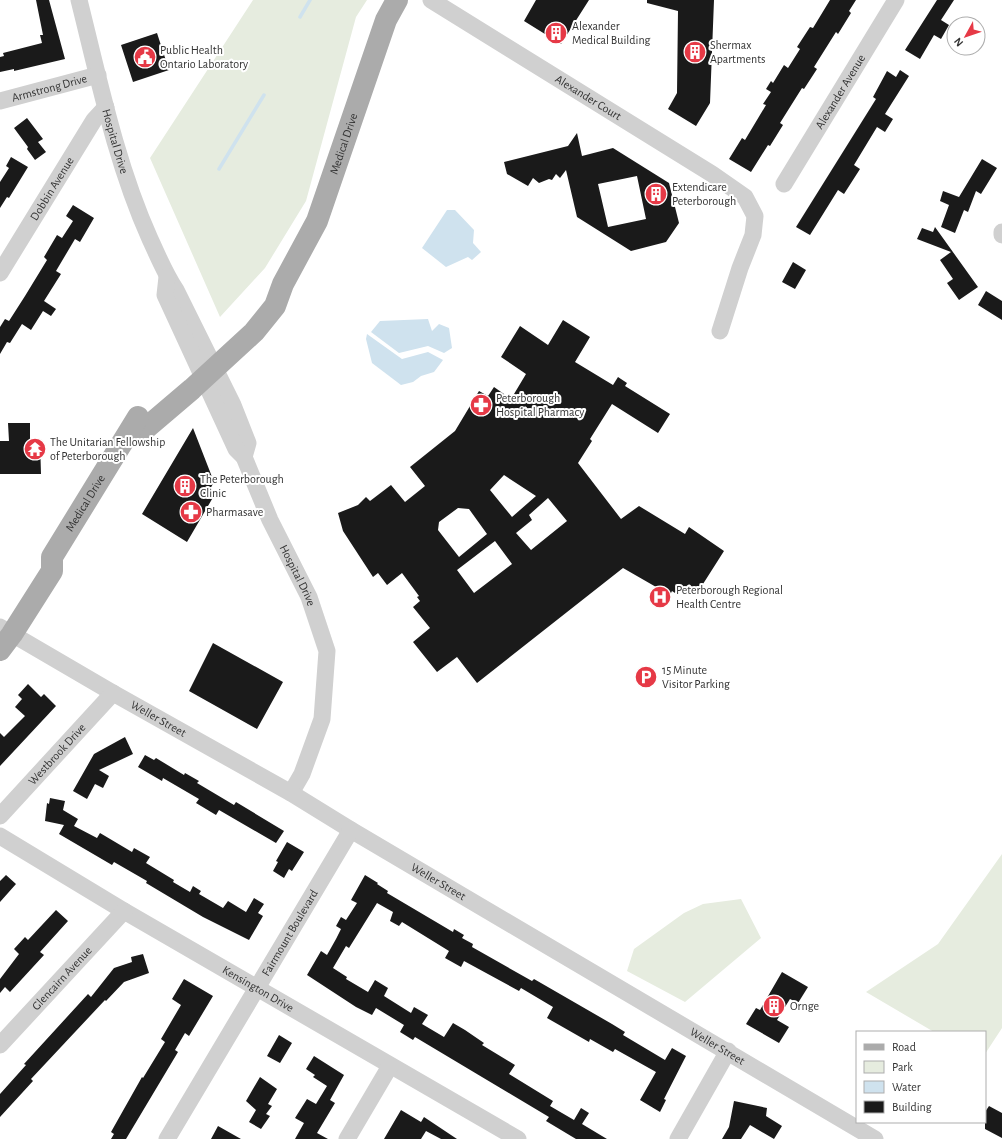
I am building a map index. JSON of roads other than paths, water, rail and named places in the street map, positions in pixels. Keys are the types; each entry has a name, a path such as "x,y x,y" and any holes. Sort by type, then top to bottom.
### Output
{"main road":[{"name":"Medical Drive","path":"3,634 39,562 52,556 95,485 132,430 134,420 206,367 243,326 265,298 283,284 317,220 386,20 397,0"}],"street":[{"name":"Hospital Drive","path":"79,0 106,107 136,207 167,278 176,290 236,449 244,457 270,520 308,598 327,651 322,719 302,774 291,793"},
{"name":"Alexander Court","path":"430,0 712,174 745,197 755,216 753,235 740,268 720,331"},
{"name":"Alexander Avenue","path":"784,184 896,0"},
{"name":"Armstrong Drive","path":"0,101 98,75"},
{"name":"Dobbin Avenue","path":"0,273 94,120 106,107"},
{"name":"Weller Street","path":"3,634 291,793 351,830 876,1139"},
{"name":"Westbrook Drive","path":"0,816 113,694"},
{"name":"Fairmount Boulevard","path":"167,1139 351,830"},
{"name":"Kensington Drive","path":"0,836 124,911 258,987 390,1066 518,1139"},
{"name":"Glencairn Avenue","path":"0,1044 124,911"},
{"path":"678,1139 728,1051"},
{"path":"347,1139 390,1066"}],"water":[{"path":"447,210 455,210 474,230 473,243 481,252 472,260 468,257 446,267 422,248"},
{"path":"428,319 432,331 439,324 449,328 452,348 444,353 428,346 399,353 371,332 380,321"},
{"path":"367,334 402,359 428,352 443,360 434,372 421,376 413,382 401,385 372,363 366,339"}],"waterway":[{"path":"300,17 310,0"},
{"path":"219,169 264,95"}],"place":[{"name":"Alexander Medical Building","path":"556,33"},
{"name":"Shermax Apartments","path":"695,52"},
{"name":"Public Health Ontario Laboratory","path":"145,57"},
{"name":"Extendicare Peterborough","path":"656,194"},
{"name":"Peterborough Hospital Pharmacy","path":"481,405"},
{"name":"The Unitarian Fellowship of Peterborough","path":"35,449"},
{"name":"The Peterborough Clinic","path":"185,486"},
{"name":"Pharmasave","path":"191,512"},
{"name":"Peterborough Regional Health Centre","path":"660,597"},
{"name":"15 Minute Visitor Parking","path":"646,677"},
{"name":"Ornge","path":"774,1006"}]}
